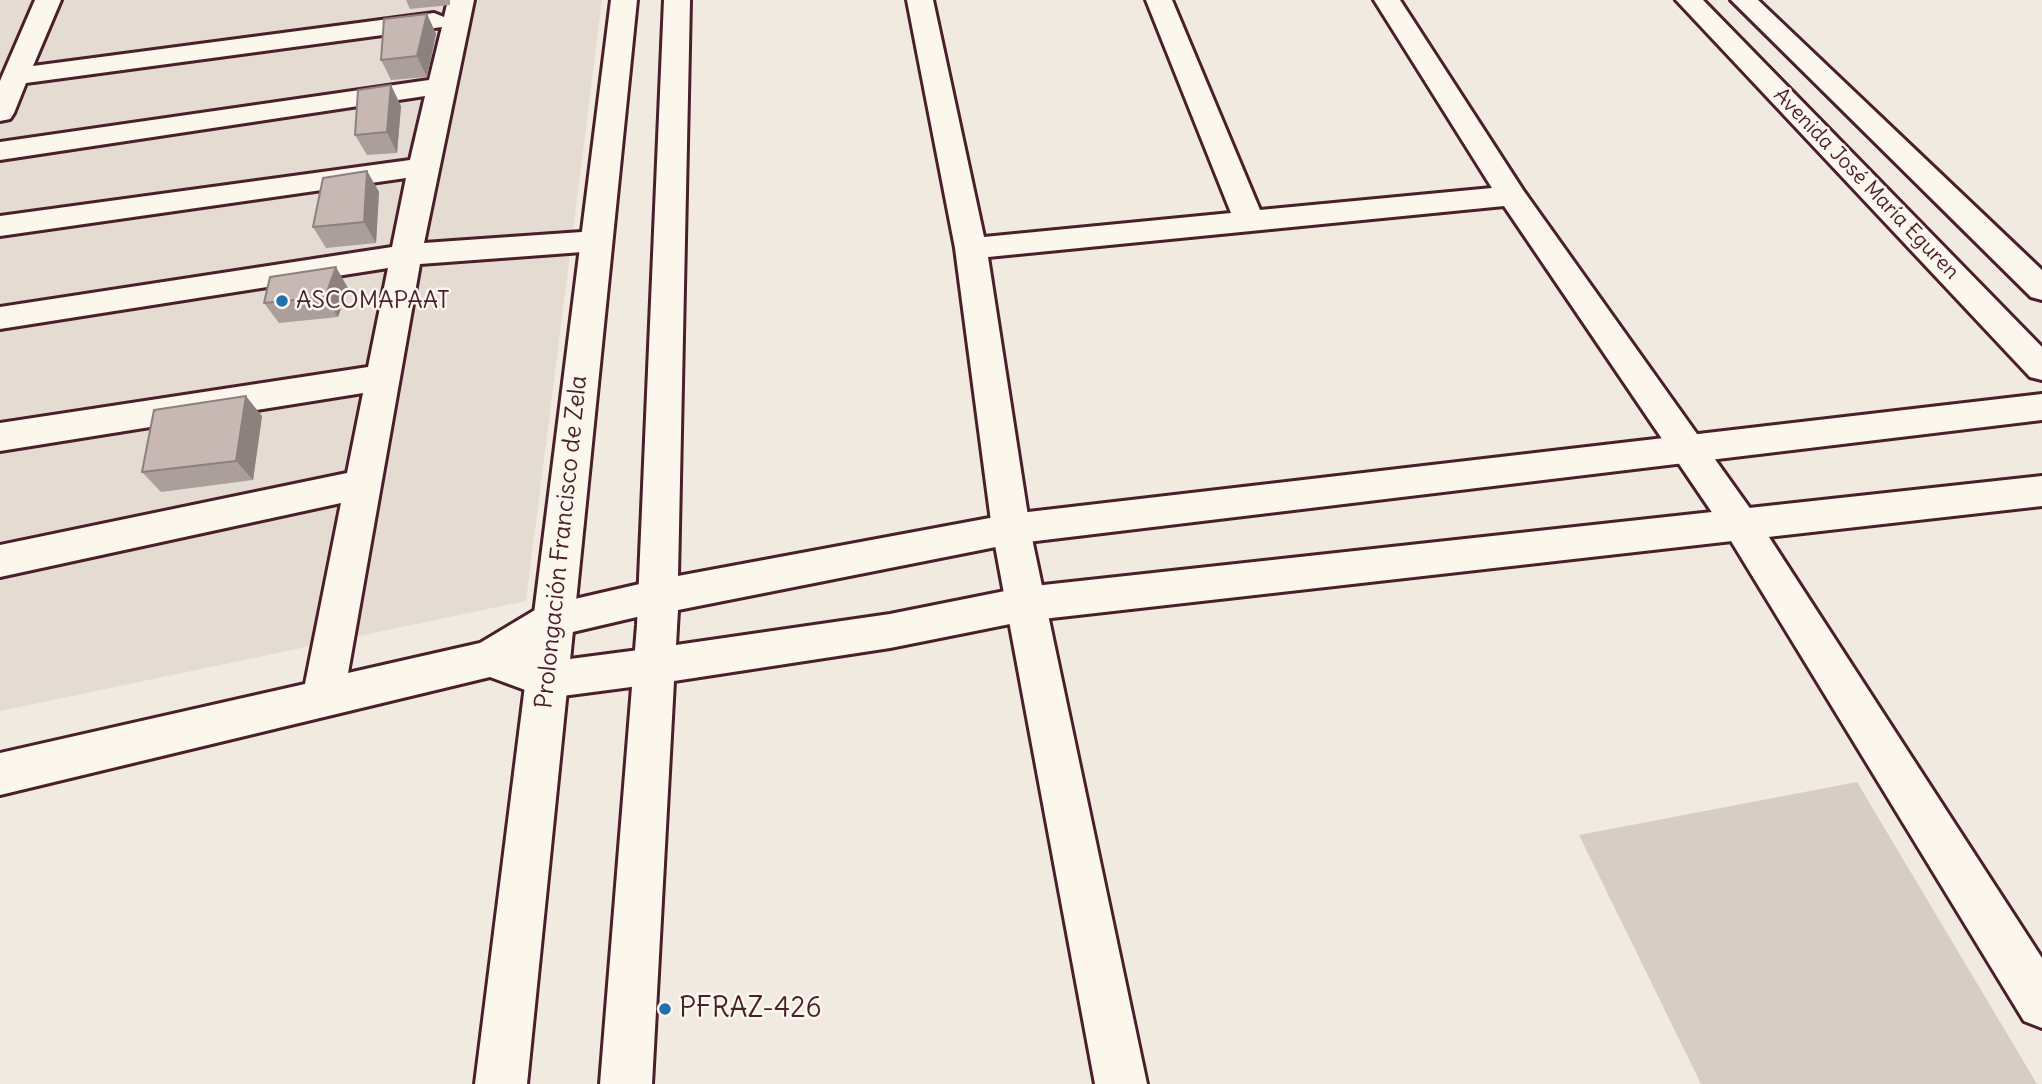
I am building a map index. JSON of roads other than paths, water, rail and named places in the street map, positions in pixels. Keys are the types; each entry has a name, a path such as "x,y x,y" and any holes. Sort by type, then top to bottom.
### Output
{"street":[{"name":"Prolongación Francisco de Zela","path":"624,0 646,67 657,597 626,1084"},
{"name":"Prolongación Francisco de Zela","path":"501,1084 596,241 646,67 677,0"},
{"path":"919,0 971,248 1025,604 1121,1084"},
{"path":"1159,0 1249,220"},
{"path":"1387,0 1512,196 1741,525 2042,1003"},
{"name":"Avenida José María Eguren","path":"1689,0 2042,369"},
{"name":"Avenida José María Eguren","path":"1744,0 2042,289"},
{"path":"0,113 16,76 56,1"},
{"path":"16,76 459,9 423,167 323,697"},
{"path":"0,151 441,86"},
{"path":"0,226 423,167"},
{"path":"971,248 1512,196"},
{"path":"0,318 407,255 596,241"},
{"path":"0,438 383,377"},
{"path":"0,774 490,659 554,618 1012,529 2042,407"},
{"path":"0,561 363,484"},
{"path":"490,659 547,680 890,631 1025,604 2042,491"}],"place":[{"name":"ASCOMAPAAT","path":"282,301"},
{"name":"PFRAZ-426","path":"665,1009"}]}
